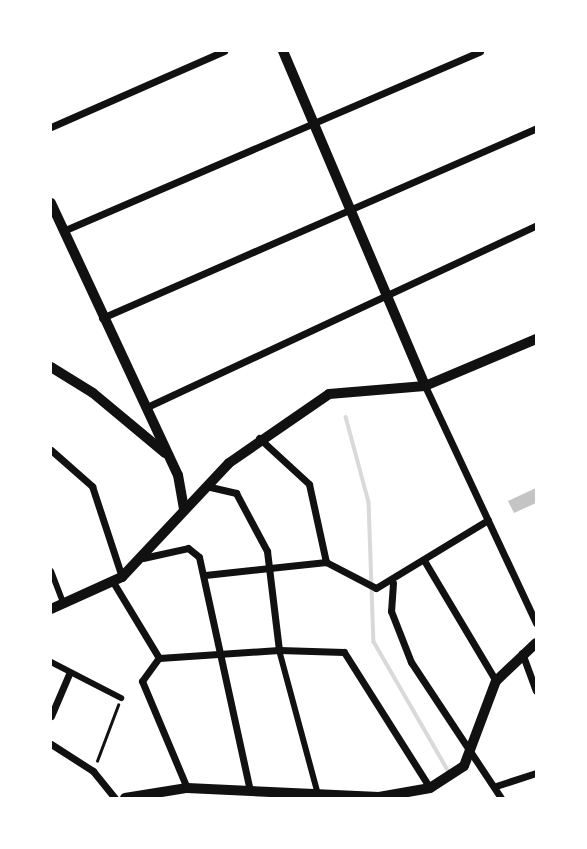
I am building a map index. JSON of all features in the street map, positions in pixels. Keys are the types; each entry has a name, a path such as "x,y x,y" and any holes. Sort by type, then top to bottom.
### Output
{"street":[{"path":"51,127 225,51"},
{"path":"283,51 425,386 536,623"},
{"path":"63,231 480,51"},
{"path":"102,318 536,128"},
{"path":"51,203 102,318 147,407 184,510"},
{"path":"147,407 386,292 536,226"},
{"path":"51,609 117,580 143,558 205,485 259,438 329,394 425,386 536,340"},
{"path":"51,367 93,393 166,454"},
{"path":"259,438 309,484 326,562"},
{"path":"51,450 92,486 117,580 159,658"},
{"path":"205,485 236,493 274,568 279,650 318,795"},
{"path":"205,575 326,562 362,584 376,588 393,583 488,520"},
{"path":"143,558 188,548 205,575 250,790"},
{"path":"425,562 496,681"},
{"path":"51,571 63,603"},
{"path":"393,583 391,611 411,662 496,786 501,798"},
{"path":"125,798 187,788 250,790 294,796 379,798 431,793 457,773 470,750 496,681 522,652 536,643"},
{"path":"159,658 279,650 344,652 431,793"},
{"path":"522,652 536,691"},
{"path":"159,658 142,681 187,788"},
{"path":"51,662 69,674 121,698"},
{"path":"51,716 69,674"},
{"path":"51,744 93,771 115,798"},
{"path":"496,786 536,773"}],"path":[{"path":"93,771 121,698"}],"building":[{"path":"536,488 536,503 514,513 508,501"}],"waterway":[{"path":"346,417 369,502 374,642 448,770"}]}
